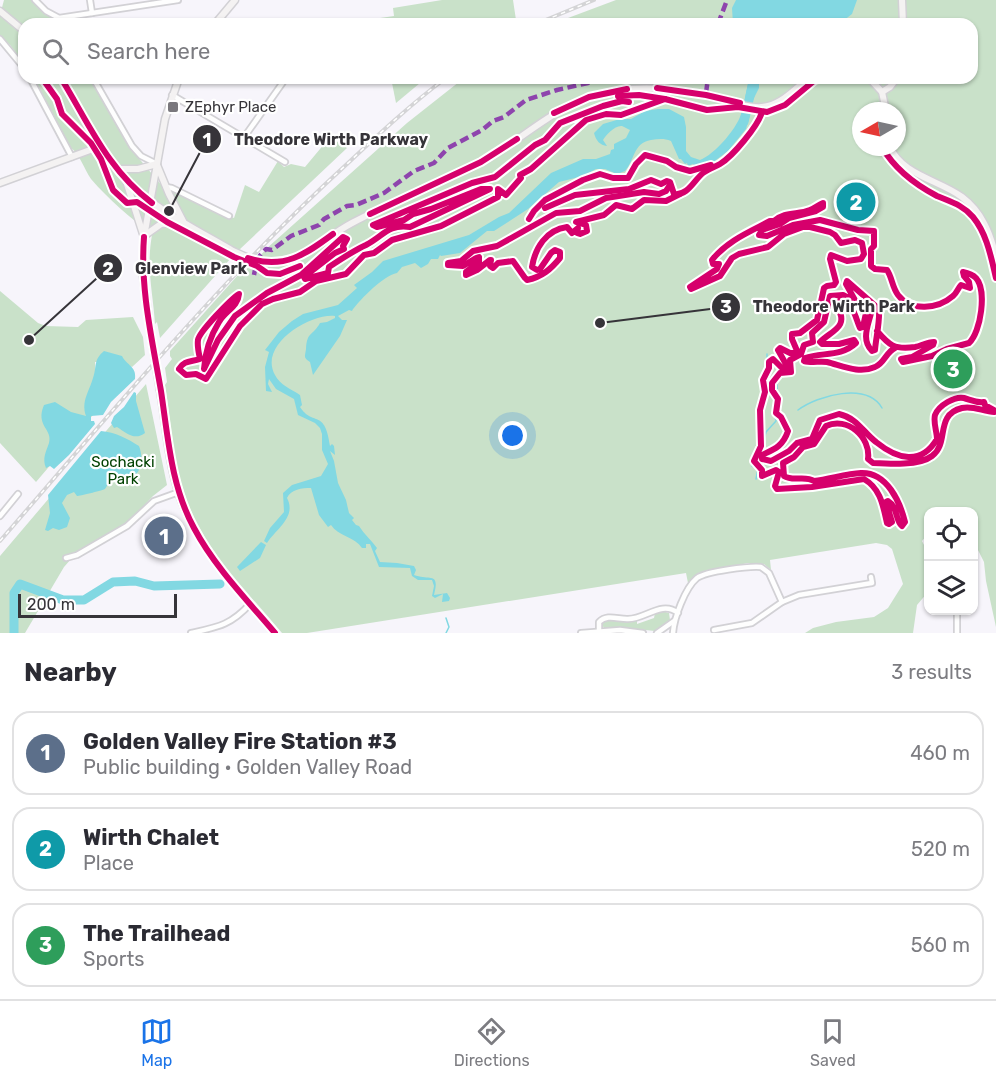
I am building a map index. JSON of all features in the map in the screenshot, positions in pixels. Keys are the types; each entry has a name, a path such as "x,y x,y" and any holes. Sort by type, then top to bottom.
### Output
{"street":[{"path":"35,0 46,11 58,18 178,0"},
{"path":"90,0 92,13"},
{"path":"220,18 235,0"},
{"path":"902,0 903,18"},
{"path":"0,11 18,26"},
{"path":"0,39 18,61"},
{"path":"33,84 72,157"},
{"path":"65,84 116,169 150,202 233,251 253,260 267,262 287,260 303,255 350,224 481,162 548,116 580,100 627,89 659,88 764,107 778,103 802,84"},
{"path":"96,84 132,146 141,156 157,164 184,222"},
{"path":"177,84 165,119 150,202 144,237 143,276 178,492 204,545 275,633"},
{"path":"245,136 282,84"},
{"path":"874,84 882,93 884,102"},
{"path":"882,93 893,84"},
{"path":"172,95 245,136 285,162"},
{"path":"0,182 101,146"},
{"path":"896,156 901,163 955,192 974,208 987,228 996,257"},
{"path":"116,169 138,170 157,164"},
{"path":"126,180 144,237"},
{"path":"166,187 230,216"},
{"path":"144,237 166,222 184,222"},
{"path":"66,558 77,555 115,534 134,521 153,501 178,492"},
{"path":"0,516 18,494"},
{"path":"673,633 674,621 689,588 702,575 758,566 764,568 769,573 782,602"},
{"path":"714,630 752,623 782,602 799,595 872,584 871,577"},
{"path":"191,633 230,623 250,604"},
{"path":"599,631 599,622 605,617 632,619 662,608 673,609 678,613"},
{"path":"957,615 957,633"},
{"path":"657,633 674,621"},
{"path":"581,633 620,630 643,633"}],"green space":[{"path":"4,0 32,0 52,18 18,18 18,56 0,36 0,15"},
{"path":"442,0 513,0 516,18 380,18 394,16 393,8"},
{"path":"616,0 996,0 996,627 984,562 978,550 978,507 924,507 924,539 922,541 924,545 924,597 917,605 913,633 805,633 813,628 836,622 874,617 888,608 903,584 892,549 887,545 876,543 770,560 771,570 764,564 748,563 704,572 688,583 686,573 307,633 282,633 215,552 194,517 178,471 165,385 167,382 165,368 172,359 170,351 247,265 259,270 270,258 259,257 407,123 456,84 978,84 978,18 568,18"},
{"path":"37,84 93,84 131,149 163,187 228,219 229,216 234,218 245,185 259,192 278,161 284,167 291,164 305,167 330,137 347,148 239,250 236,248 231,253 227,251 225,254 231,258 160,338 157,322 155,324 150,280 152,235 112,201 91,179 70,147"},
{"path":"392,84 419,84 396,103"},
{"path":"0,291 38,323 46,326 78,327 86,320 133,317 143,337 145,355 132,367 124,362 95,362 95,371 115,389 36,482 0,443"},
{"name":"Sochacki Park","path":"146,384 167,485 153,496 127,524 78,551 64,567 25,633 0,633 0,556"},
{"path":"662,611 669,613 670,620 655,631 604,628 601,623 606,620 637,621 637,624 654,618 655,613"}],"water":[{"path":"736,0 857,0 852,14 847,18 733,18 732,8"},
{"path":"748,84 759,84 753,100 745,98"},
{"path":"669,109 684,117 686,151 691,157 700,160 726,139 737,124 742,110 751,112 746,129 728,151 708,166 697,168 693,164 688,166 679,159 671,141 651,140 638,148 625,171 617,174 605,169 596,169 583,176 559,182 528,209 494,231 487,231 460,253 440,255 438,259 431,259 421,268 415,263 402,267 397,273 384,279 370,290 352,311 349,310 338,316 342,320 347,320 340,336 313,375 310,362 305,357 309,336 320,323 327,322 335,316 325,316 301,325 280,342 274,353 272,364 277,378 300,395 302,405 300,407 309,416 322,422 325,427 330,446 332,444 334,446 335,455 330,451 349,513 356,525 377,548 375,551 380,562 414,566 416,570 414,575 435,580 434,595 447,593 449,601 442,602 443,594 435,598 432,596 434,586 432,580 418,580 412,576 410,568 379,567 370,544 362,548 331,525 328,527 319,515 311,488 297,490 289,495 287,517 267,543 264,541 270,528 284,512 283,493 292,485 321,476 328,464 322,450 320,428 298,415 294,399 276,389 269,379 268,384 272,392 266,391 265,367 269,352 265,350 279,332 303,314 338,305 357,288 354,285 383,261 469,235 509,213 551,173 583,159 596,159 610,154 614,149 614,144 626,138 630,130 619,126 608,133 603,140 607,146 599,142 594,133 603,124 620,119 631,119 645,111"},
{"path":"104,351 122,356 133,368 135,379 111,402 103,415 91,416 91,421 95,424 69,455 54,469 50,466 46,468 44,458 50,438 42,418 44,405 55,402 71,412 86,416 84,406 86,397 97,361"},
{"path":"134,392 145,433 138,436 131,435 117,427 114,428 111,423"},
{"path":"101,431 121,436 139,446 141,461 138,471 126,480 110,481 105,489 79,496 74,492 67,495 62,503 70,518 67,527 59,530 53,528 45,530 50,513 48,495"},
{"path":"261,542 266,545 260,558 240,571 237,567"}],"waterway":[{"path":"744,122 753,84"},
{"path":"756,479 758,469 752,466 754,456 763,443 766,432 776,421 774,409 777,386 776,381 770,378 767,354"},
{"path":"798,410 829,396 854,393 875,400 882,408"},
{"path":"14,633 14,593 20,584 63,600 84,600 113,582 135,581 154,586 220,584"},
{"path":"446,618 449,627 446,633"}],"railway":[{"path":"550,18 594,0"},
{"path":"0,541 168,347 255,253 371,142 439,84"}],"marked path":[{"path":"720,18 727,0"},
{"path":"254,275 257,259 266,249 272,250 291,236 319,225 324,219 347,206 356,205 384,193 414,171 434,163 448,148 482,130 493,121 504,117 526,100 584,84"},
{"path":"706,93 707,84"}],"cycle path":[{"path":"46,84 57,99 62,114 91,143 101,159 113,190 127,203 137,202 167,222 267,273 280,274 300,266"},
{"path":"64,84 111,161 123,176 152,203"},
{"path":"618,96 639,95 665,99 707,110 738,107 767,112 785,105 810,84"},
{"path":"657,88 706,95 740,103"},
{"path":"554,113 589,97 627,89"},
{"path":"629,102 622,101 603,106 560,123 545,140 535,145 495,177 472,183 373,225 377,227 404,220 413,214 481,189 490,189 410,227 391,229 329,267 328,273 305,279 304,277 335,253 344,249 343,246 347,239 343,237 301,275 267,293 235,316 218,340 204,369 213,333 222,318 234,306 239,294 229,302 200,336 198,340 200,359 185,363 179,369 186,375 196,374 206,379 240,326 262,304 300,292 316,281 346,274 364,255 374,253 392,240 441,226 498,197 498,189 506,195 521,178 520,175 531,169 586,120 606,114 621,115 665,99"},
{"path":"545,208 575,195 629,189 651,180 661,184 670,182 674,194 683,193 703,173 720,164 731,154 750,132 762,112"},
{"path":"370,214 481,162 517,139"},
{"path":"529,219 545,200 583,180 600,174 613,178 628,178 636,164 645,155 690,171 711,165"},
{"path":"889,156 899,169 921,187 961,207 973,217 985,238 996,278"},
{"path":"670,185 666,191 659,194 644,192 606,198 580,211 556,213 497,246 473,251 461,261 448,263 448,265 463,266 479,257 479,262 466,272 466,275 490,260 490,266 493,268 498,263 513,261 527,280 532,279 546,272 560,258 560,252 555,250 540,269 532,267 539,247 553,232 567,227 572,233 578,228 577,233 580,234 587,231 586,225 576,222 604,215 616,205 632,209 644,200 666,201 680,194"},
{"path":"877,331 881,336 889,343 902,348 934,342 933,345 912,357 901,359 903,362 932,356 969,343 977,330 981,311 979,284 976,278 963,272 970,288 961,285 954,295 940,304 917,306 903,300 898,295 887,270 875,269 871,266 874,231 858,230 820,220 793,225 767,236 759,235 762,230 780,224 789,218 816,211 823,207 823,203 812,209 787,214 770,221 724,247 712,260 713,264 719,264 717,269 690,287 691,289 720,276 732,258 739,254 768,247 784,234 803,227 830,232 841,243 855,240 862,243 864,254 861,259 847,261 831,255 836,282 824,288 817,320 800,333 792,334 798,353 790,353 780,348 778,350 787,366 786,369 773,359 769,362 769,368 763,380 765,392 760,410 761,446 754,461 762,470 762,476 776,470 779,472 775,486 777,489 812,487 864,479 878,493 887,523 892,522 886,502 888,501 902,526 905,522 896,497 878,477 861,473 814,481 788,478 784,476 783,463 794,457 803,447 814,444 826,426 834,424 842,424 856,430 866,443 868,459 873,463 904,464 920,461 932,456 937,450 945,423 953,412 966,407 994,412 984,402 960,398 944,405 935,415 937,439 931,448 916,456 900,456 884,448 855,422 839,414 820,420 812,439 797,443 789,451 771,461 762,459 762,455 781,444 788,431 781,417 776,413 778,399 772,390 772,383 780,373 791,372 790,360 801,354 804,345 813,342 812,333 824,322 830,296 843,295 856,302 846,284 847,281 879,309 875,350 872,351 866,338 871,313 866,313 863,327 860,328 851,308 845,302 840,301 837,303 840,324 820,342 839,344 854,340 856,343 844,350 811,356 805,358 804,361 827,362 863,370 878,365 895,348"},
{"path":"248,258 261,261 284,261 304,254 333,234"},
{"path":"144,237 144,276 148,314 175,478 180,495 194,528 211,556 275,633"}],"place":[{"name":"ZEphyr Place","path":"173,107"},
{"name":"Wirth Chalet","path":"856,202"},
{"name":"Theodore Wirth Parkway","path":"169,211"},
{"name":"Theodore Wirth Park","path":"600,323"},
{"name":"Glenview Park","path":"29,340"},
{"name":"The Trailhead","path":"953,369"},
{"name":"Golden Valley Fire Station #3","path":"164,536"}]}
